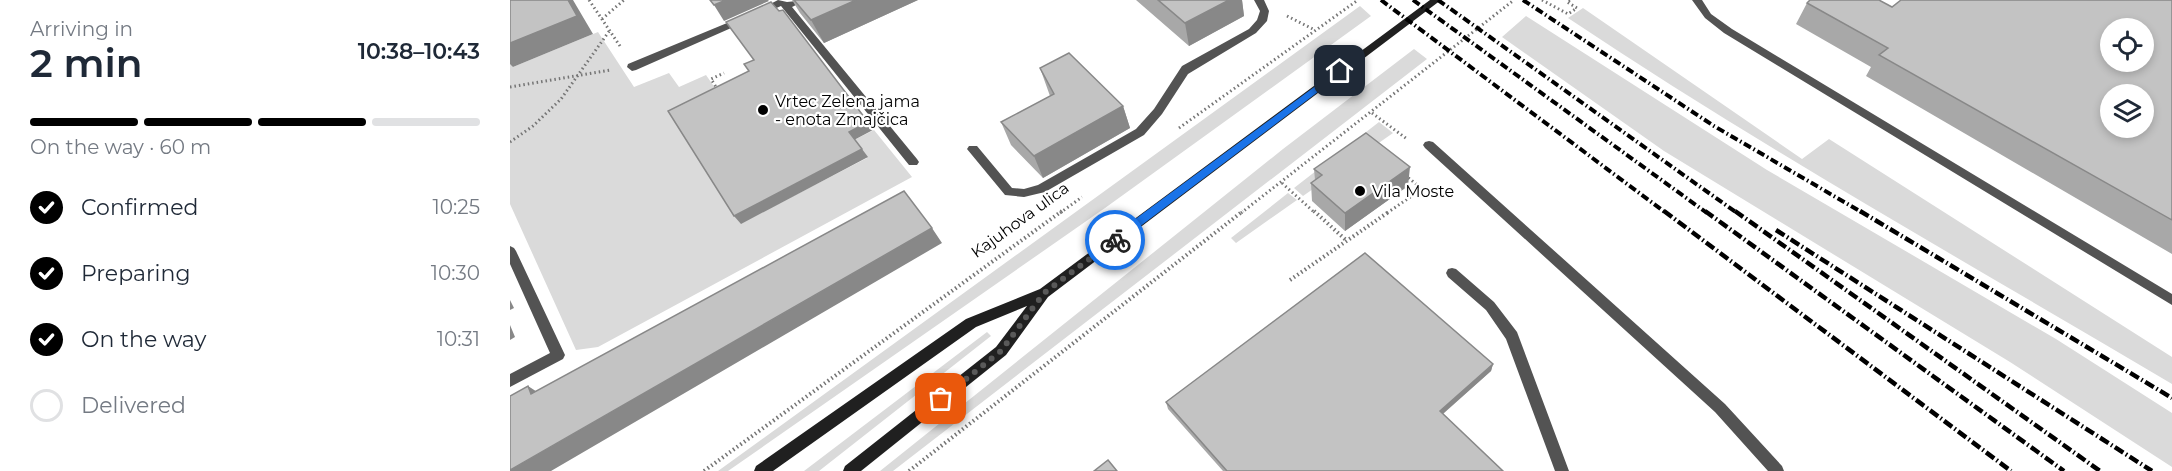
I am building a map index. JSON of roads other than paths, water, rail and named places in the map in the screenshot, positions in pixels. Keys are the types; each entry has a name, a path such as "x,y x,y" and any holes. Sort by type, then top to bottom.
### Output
{"main road":[{"path":"761,471 971,323 1044,293 1436,0"},
{"path":"850,471 1001,351 1044,293"}],"lane":[{"path":"786,6 801,0"},
{"path":"973,149 1009,192 1024,193 1041,189 1140,132 1153,121 1185,70 1253,32 1264,21 1265,12 1259,0"},
{"path":"1697,0 1708,16 1728,32 2172,300"},
{"path":"632,68 782,2 913,162"},
{"path":"1429,145 1720,408 1777,471"},
{"path":"510,251 558,355 510,381"},
{"path":"1452,273 1490,306 1512,336 1562,471"}],"railway":[{"path":"1381,0 1666,213"},
{"path":"1413,0 1707,213"},
{"path":"1438,0 1737,213"},
{"path":"1523,0 1714,126 1863,213"},
{"path":"1664,211 2011,471"},
{"path":"1705,211 2064,471"},
{"path":"1735,211 2100,471"},
{"path":"1860,211 2172,398"},
{"path":"1776,230 2152,471"}],"place":[{"name":"Vrtec Zelena jama - enota Zmajčica","path":"763,110"},
{"name":"Vila Moste","path":"1360,191"}]}
